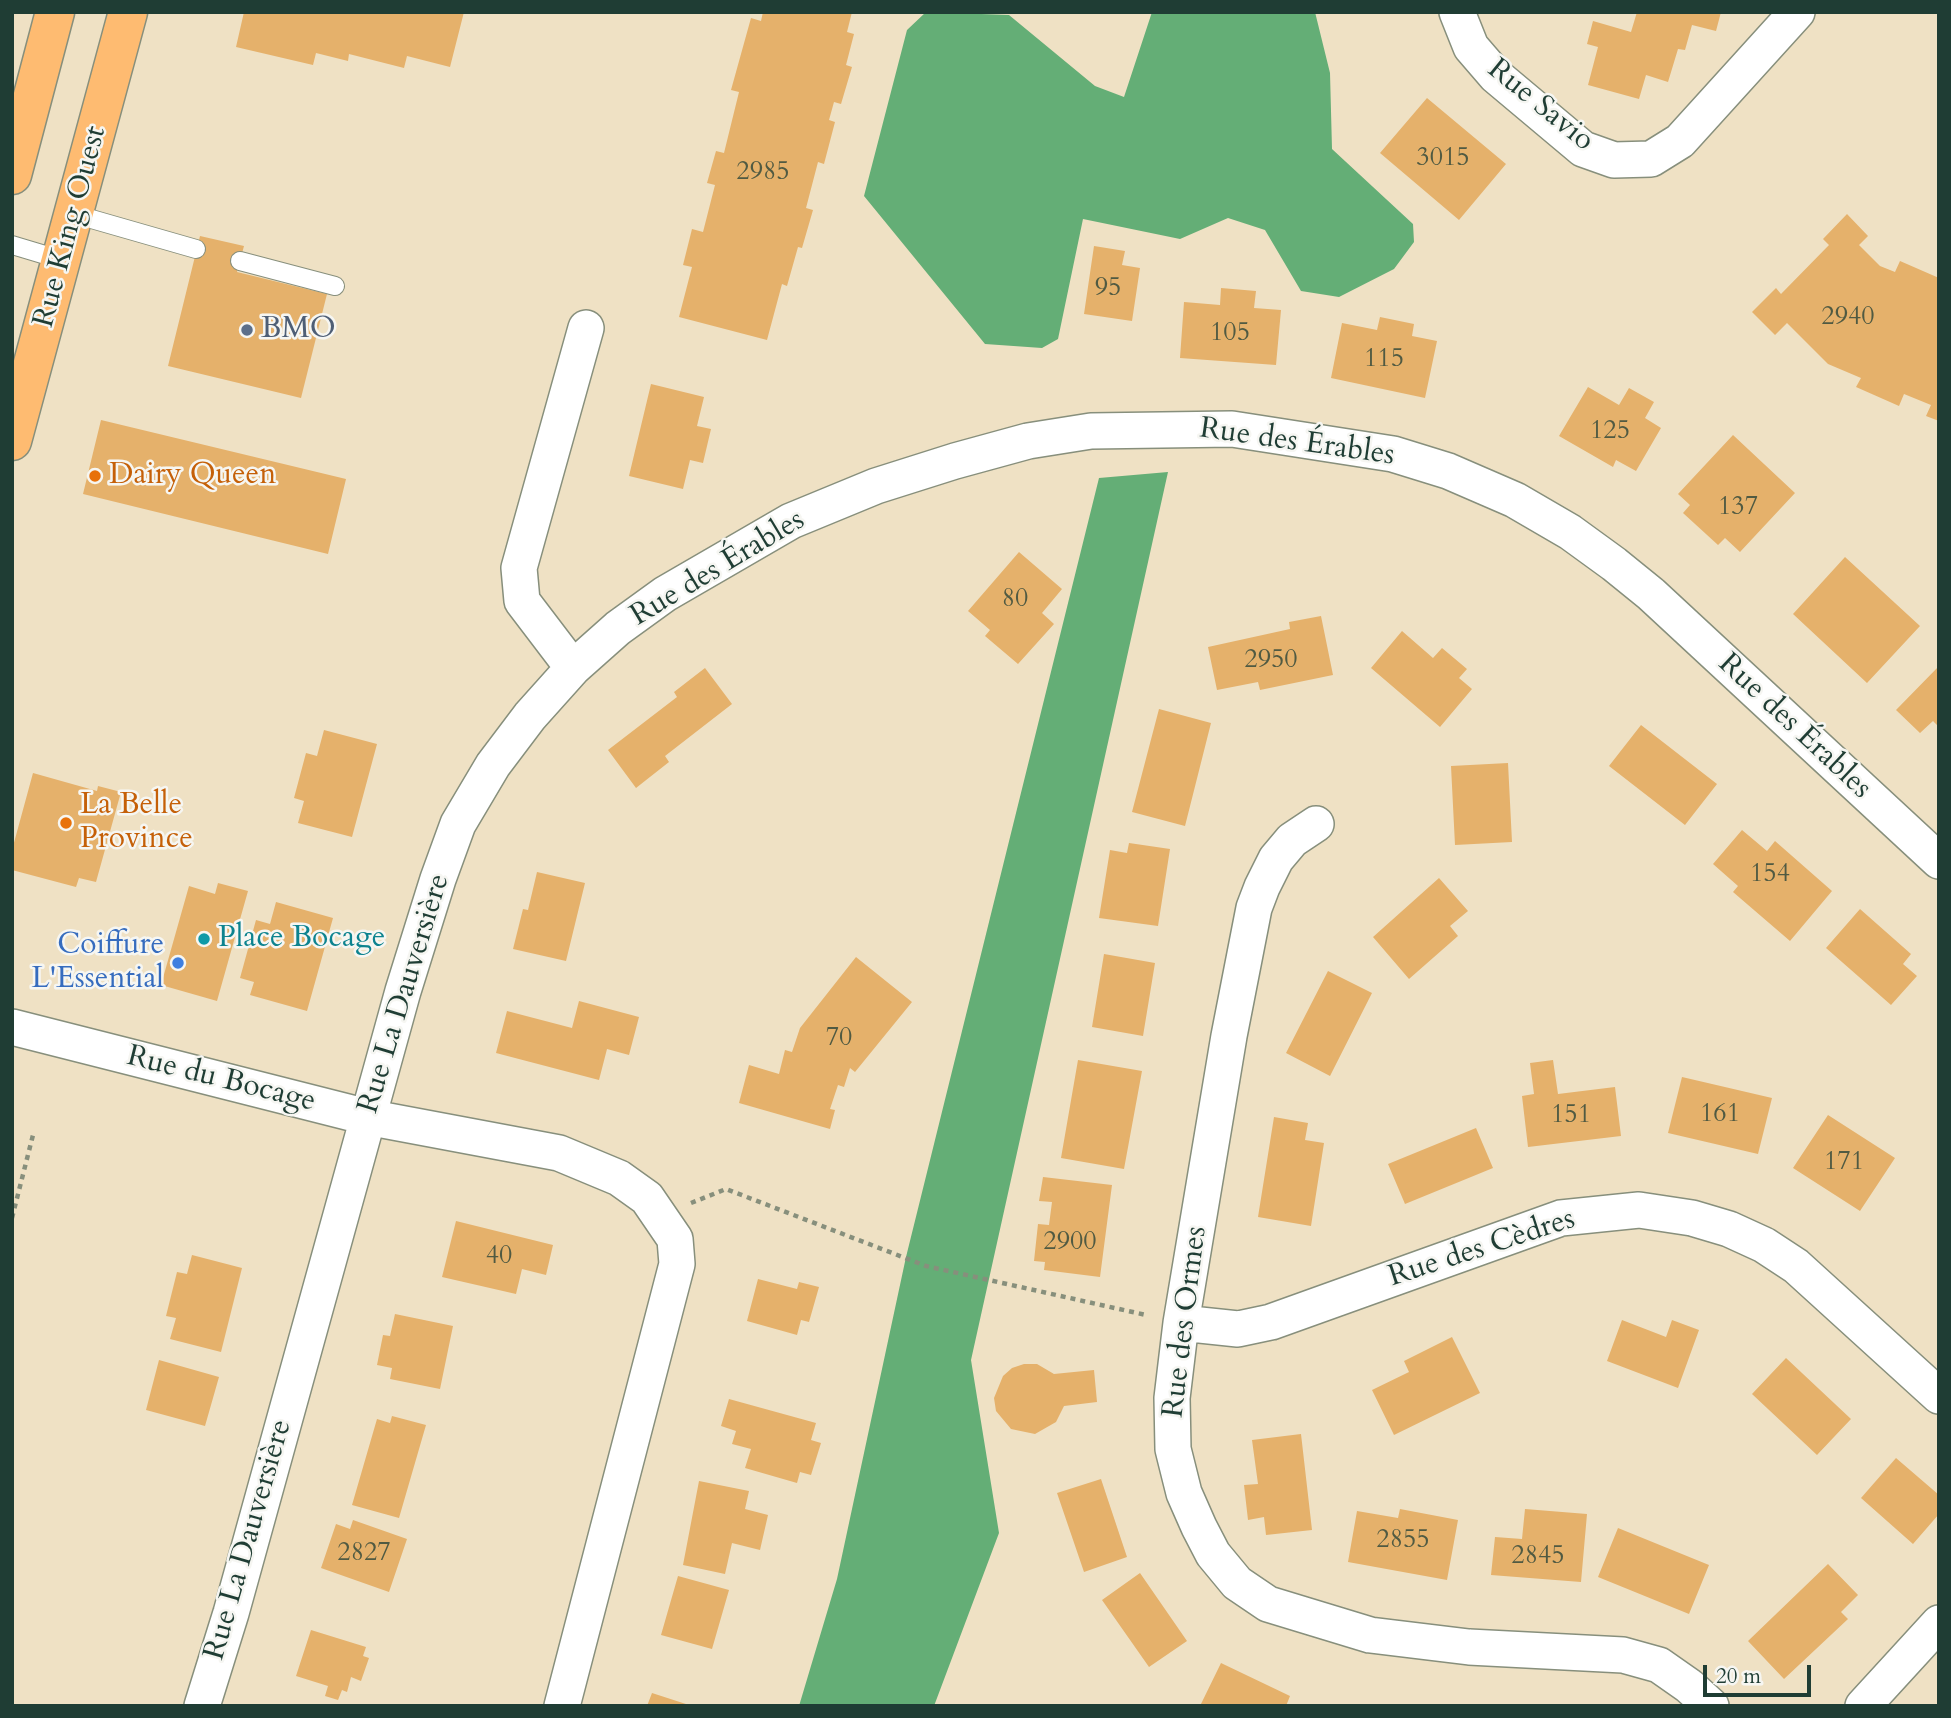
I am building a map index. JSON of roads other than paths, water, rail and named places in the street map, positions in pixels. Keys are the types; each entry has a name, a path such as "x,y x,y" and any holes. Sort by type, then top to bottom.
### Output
{"main road":[{"path":"12,175 55,12"},
{"name":"Rue King Ouest","path":"12,441 128,12"}],"street":[{"name":"Rue Savio","path":"1457,12 1471,47 1496,76 1583,149 1614,160 1651,159 1680,141 1797,12"},
{"path":"573,668 522,601 519,568 586,328"},
{"name":"Rue des Érables","path":"573,668 618,628 665,594 739,549 791,521 852,496 955,461 1028,442 1091,431 1232,429 1317,440 1393,454 1448,471 1515,500 1570,532 1651,594 1939,861"},
{"name":"Rue La Dauversière","path":"202,1706 231,1613 367,1117 438,879 458,824 493,765 530,716 573,668"},
{"name":"Rue des Ormes","path":"1317,824 1292,841 1276,859 1254,908 1229,1036 1181,1323 1172,1398 1173,1449 1184,1493 1199,1527 1213,1554 1237,1583 1268,1604 1370,1635 1469,1647 1623,1655 1659,1665 1711,1706"},
{"name":"Rue du Bocage","path":"12,1027 367,1117 559,1153 619,1178 647,1198 675,1239 677,1264 562,1706"},
{"name":"Rue des Cèdres","path":"1181,1323 1238,1329 1271,1322 1561,1218 1639,1210 1692,1218 1729,1229 1764,1245 1796,1266 1939,1396"},
{"path":"1863,1706 1939,1623"}],"lane":[{"path":"74,214 196,249"},
{"path":"12,244 62,260"},
{"path":"240,261 335,286"}],"place":[{"name":"BMO","path":"247,330"},
{"name":"Dairy Queen","path":"95,476"},
{"name":"La Belle Province","path":"66,823"},
{"name":"Place Bocage","path":"204,939"},
{"name":"Coiffure L'Essential","path":"178,963"}]}
